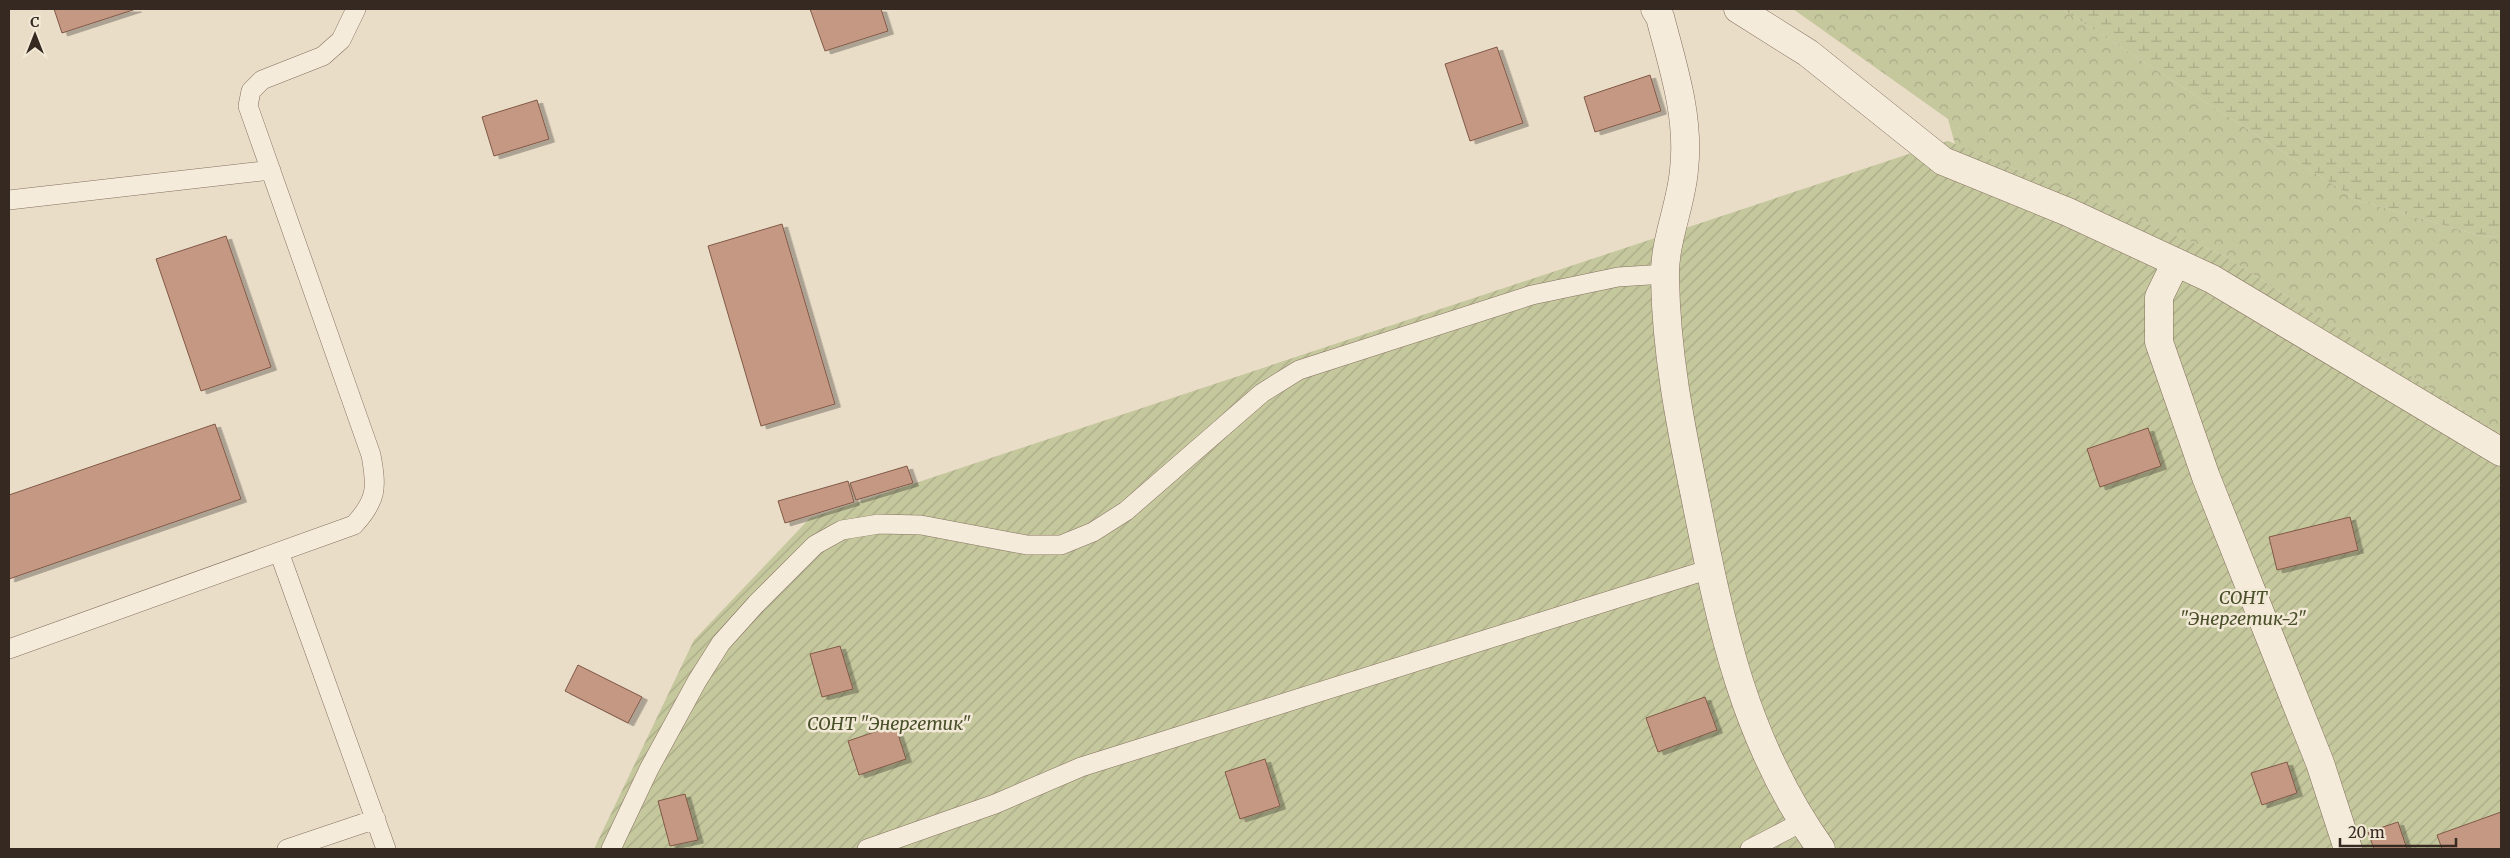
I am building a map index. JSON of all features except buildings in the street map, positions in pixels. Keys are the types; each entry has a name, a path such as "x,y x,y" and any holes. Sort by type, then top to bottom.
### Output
{"street":[{"path":"1655,9 1660,17 1684,110 1684,170 1665,274 1672,384 1720,619 1742,695 1773,769 1802,822 1821,849"},
{"path":"1738,9 1808,53 1943,161 2068,212 2212,279 2501,452"},
{"path":"2176,262 2159,297 2159,342 2206,477 2320,763 2348,849"}],"lane":[{"path":"9,649 354,525 370,508 376,482 371,455 248,106 251,91 262,80 323,56 341,40 356,9"},
{"path":"9,200 271,170"},
{"path":"611,849 649,769 697,681 721,643 756,604 815,545 842,530 879,524 921,525 1027,545 1061,545 1093,532 1126,511 1262,393 1300,370 1532,295 1618,277 1665,274"},
{"path":"279,552 386,849"},
{"path":"867,849 995,804 1081,767 1710,569"},
{"path":"287,849 376,819"},
{"path":"1750,849 1802,822"}],"green space":[{"path":"1793,9 2062,9 2357,200 2481,236 2501,237 2501,434 2223,255 1955,144 1948,119"},
{"path":"2062,9 2501,9 2501,237 2481,236 2357,200"},
{"name":"СОНТ \"Энергетик-2\"","path":"1948,141 2223,255 2501,434 2501,849 594,849 694,640 810,518"}],"park label":[{"name":"СОНТ \"Энергетик\"","path":"889,723"}]}
